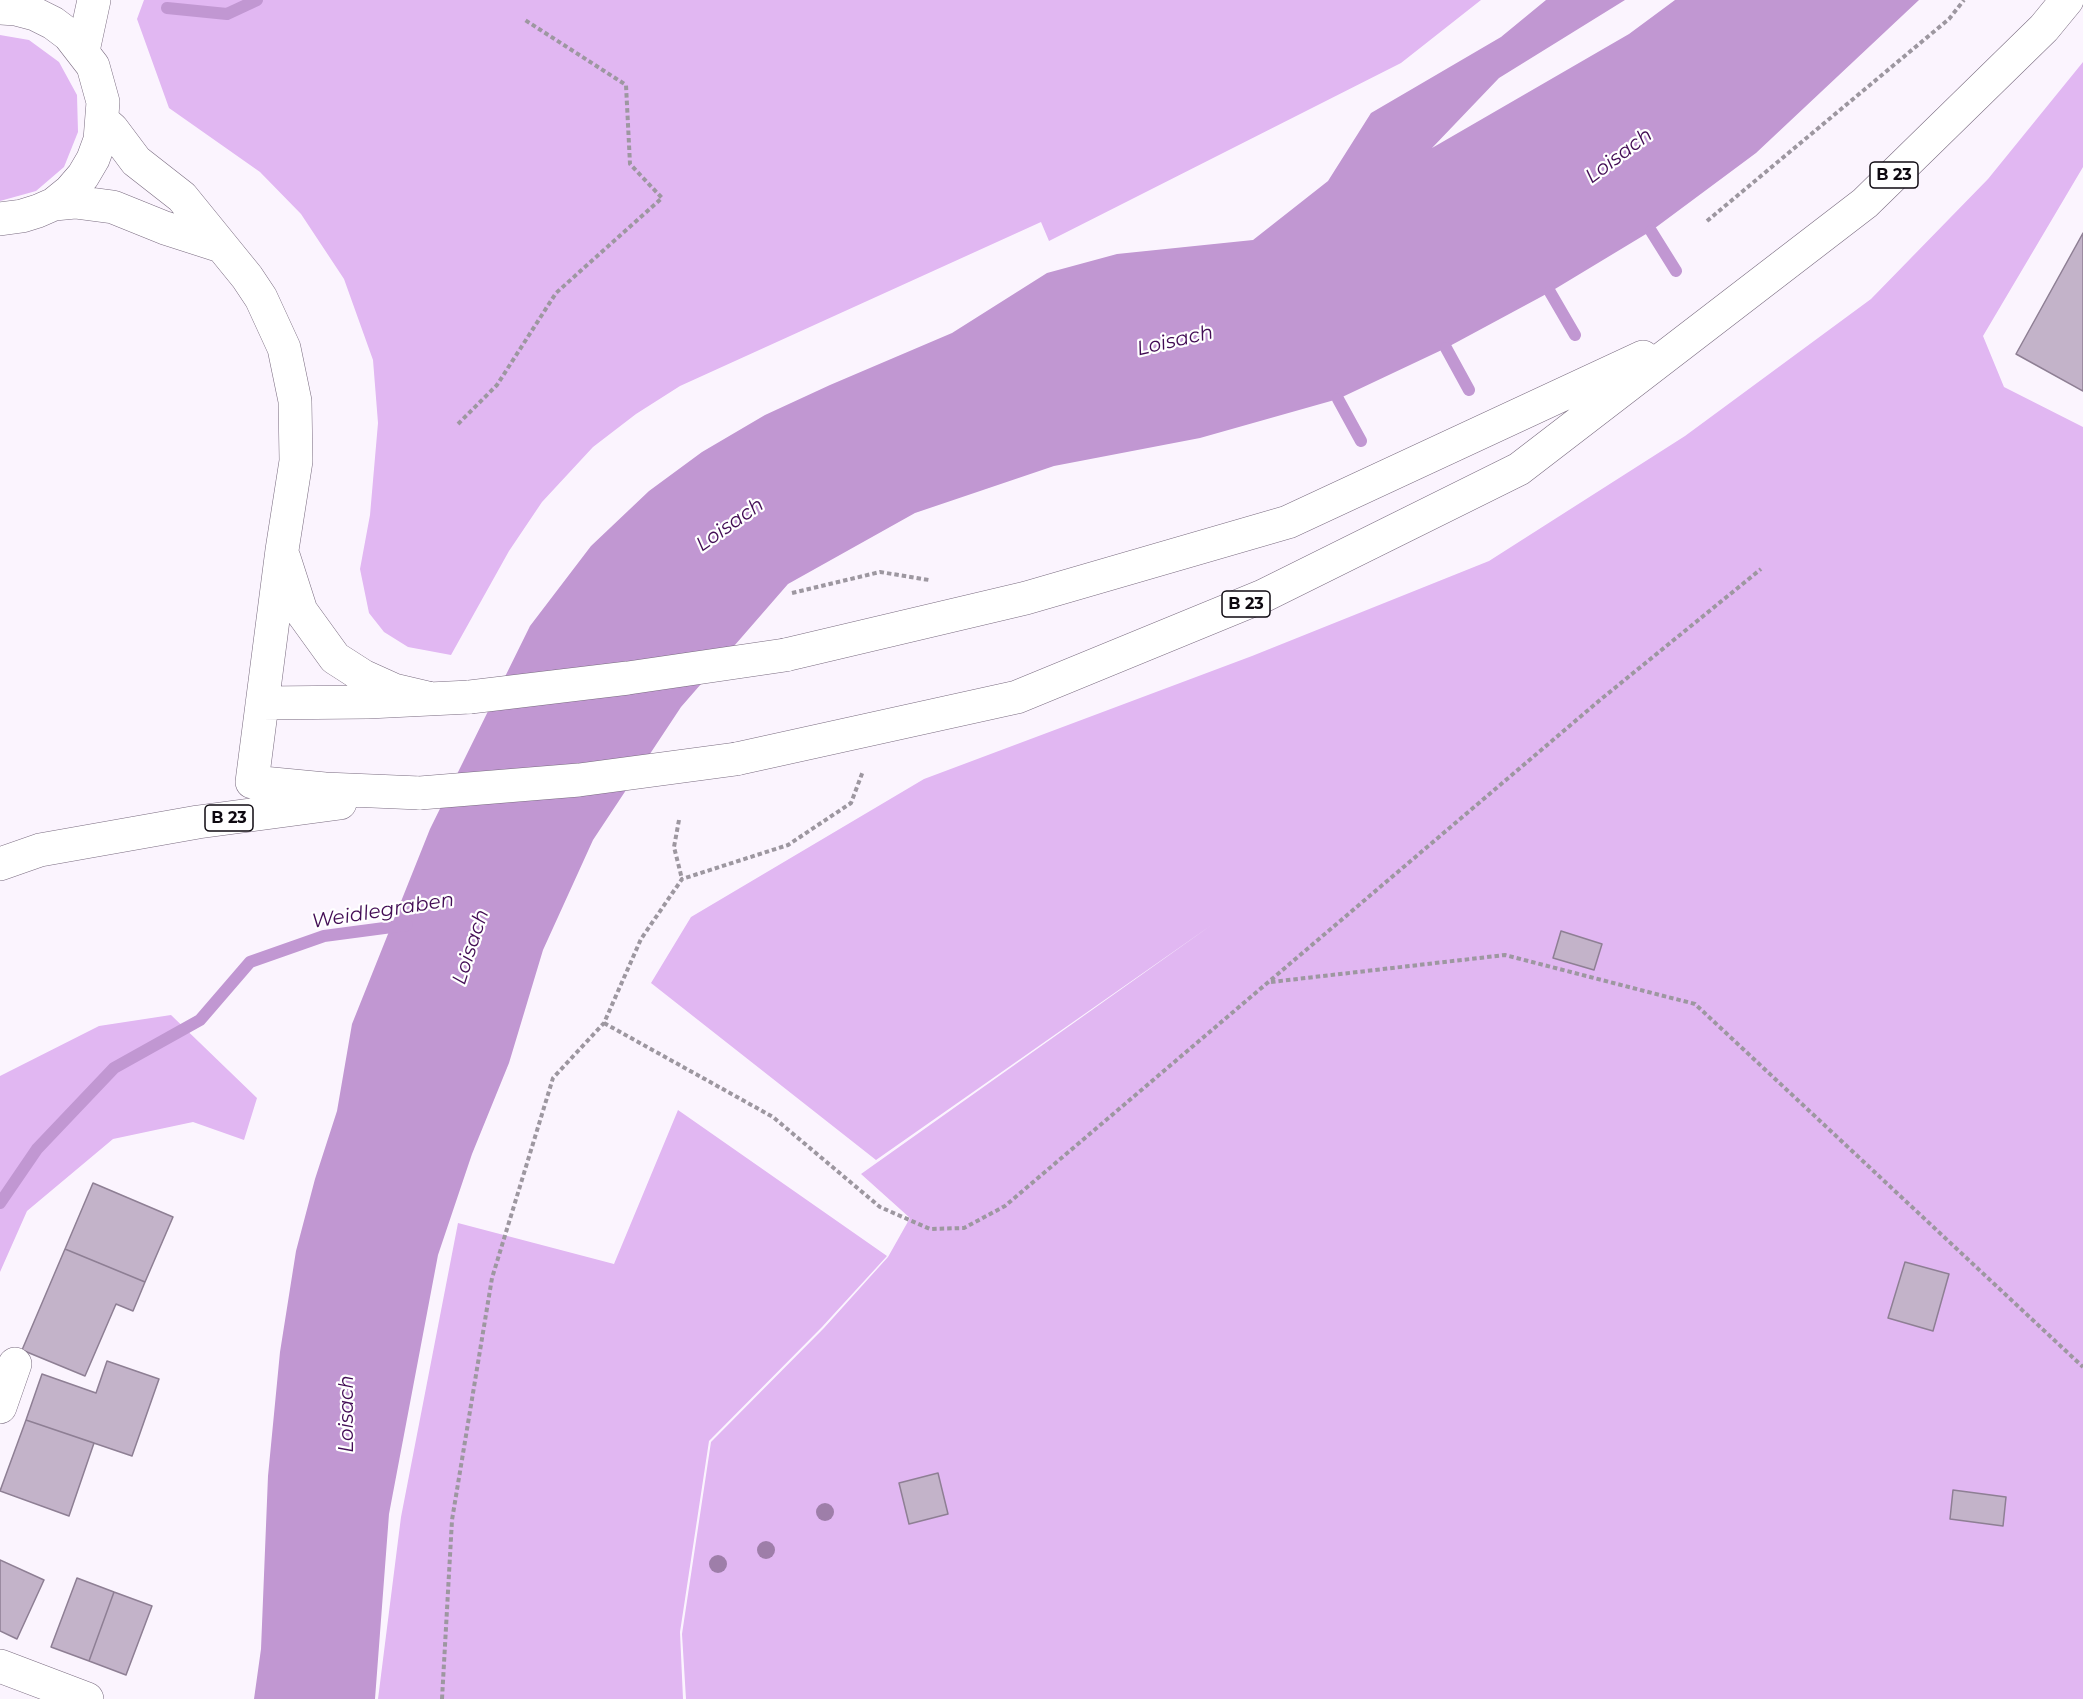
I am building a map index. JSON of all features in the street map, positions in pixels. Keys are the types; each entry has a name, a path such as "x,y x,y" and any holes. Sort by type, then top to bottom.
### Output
{"main road":[{"path":"0,6 7,0"},
{"path":"83,51 94,0"},
{"name":"B 23","path":"0,864 40,850 198,822 420,793 579,780 736,759 1017,697 1263,596 1519,469 1865,203 2044,28 2067,0"},
{"path":"0,6 35,14 53,23 69,35 93,66 103,102 100,140 83,176 54,204 2,221"},
{"path":"103,121 112,129 136,161 182,197 247,277 261,298 284,348 295,401 296,461 262,702"},
{"path":"54,204 75,202 113,207 165,228 221,246"},
{"name":"B 23","path":"420,793 325,789 252,782 262,702 368,702 470,696 628,678 785,655 1026,598 1288,522 1701,329"},
{"path":"282,550 301,611 335,658 363,676 394,690 428,698"},
{"path":"0,1407 15,1364"},
{"path":"0,1666 87,1699"}],"path":[{"path":"1707,221 1949,19 1964,0"},
{"path":"458,424 497,385 556,292 662,198 630,164 626,85 525,20"},
{"path":"604,1023 772,1117 880,1207 930,1229 964,1228 1005,1206 1600,700 1761,569"},
{"path":"792,593 880,572"},
{"path":"442,1699 452,1520 492,1278 553,1078 604,1023 641,939 682,879 788,845 851,803 864,768 855,733"},
{"path":"679,820 674,847 682,879"},
{"path":"1270,982 1505,955 1695,1004 2083,1368"}],"shaded area":[{"path":"144,0 1481,0 1401,63 1049,241 1041,222 680,386 636,414 593,447 542,502 509,551 451,655 408,647 384,632 369,613 360,569 370,515 378,423 373,360 344,279 301,214 260,172 169,108 137,19"},
{"path":"0,35 29,40 59,62 77,95 78,132 64,167 36,191 0,201"},
{"path":"2083,62 2083,167 1983,336 2004,387 2083,427 2083,1699 686,1699 682,1634 711,1442 824,1328 888,1257 910,1218 861,1174 1213,924 876,1160 651,983 691,917 924,779 1252,656 1489,561 1685,436 1871,299 1988,179"},
{"path":"171,1015 257,1098 244,1140 193,1122 113,1139 27,1211 0,1272 0,1076 99,1026"},
{"path":"678,1110 887,1256 822,1327 709,1441 680,1632 683,1699 378,1699 401,1517 458,1223 614,1264"}],"water":[{"name":"Loisach","path":"1546,0 1625,0 1499,78 1432,148 1629,34 1675,0 1919,0 1756,153 1651,231 1550,292 1446,348 1338,399 1200,438 1054,466 915,513 788,584 681,707 593,840 543,950 509,1063 472,1154 438,1255 389,1514 375,1699 254,1699 261,1649 268,1476 280,1352 296,1251 315,1179 337,1111 352,1024 430,829 530,626 591,546 649,491 702,452 765,415 952,333 1047,273 1117,254 1253,240 1328,181 1371,113 1501,37"}],"building":[{"path":"2083,233 2083,391 2016,354"},
{"path":"1561,931 1602,944 1594,970 1553,958"},
{"path":"93,1183 173,1217 145,1282 65,1249"},
{"path":"65,1249 145,1282 133,1311 116,1304 85,1376 22,1350"},
{"path":"1905,1262 1949,1274 1933,1331 1888,1318"},
{"path":"107,1361 159,1379 132,1456 26,1420 42,1374 96,1393"},
{"path":"26,1420 94,1443 69,1516 0,1491"},
{"path":"938,1473 948,1514 909,1524 899,1483"},
{"path":"1953,1490 2006,1497 2003,1526 1950,1519"},
{"path":"0,1560 44,1580 17,1639 0,1631"},
{"path":"77,1578 114,1592 89,1661 51,1647"},
{"path":"114,1592 152,1606 126,1675 89,1661"}],"waterway":[{"path":"167,8 227,14 257,0"},
{"path":"1651,231 1676,271"},
{"path":"1550,292 1575,335"},
{"path":"1446,348 1469,390"},
{"path":"1338,399 1361,441"},
{"name":"Weidlegraben","path":"0,1203 37,1149 114,1068 200,1020 250,962 324,936 407,925"}]}
